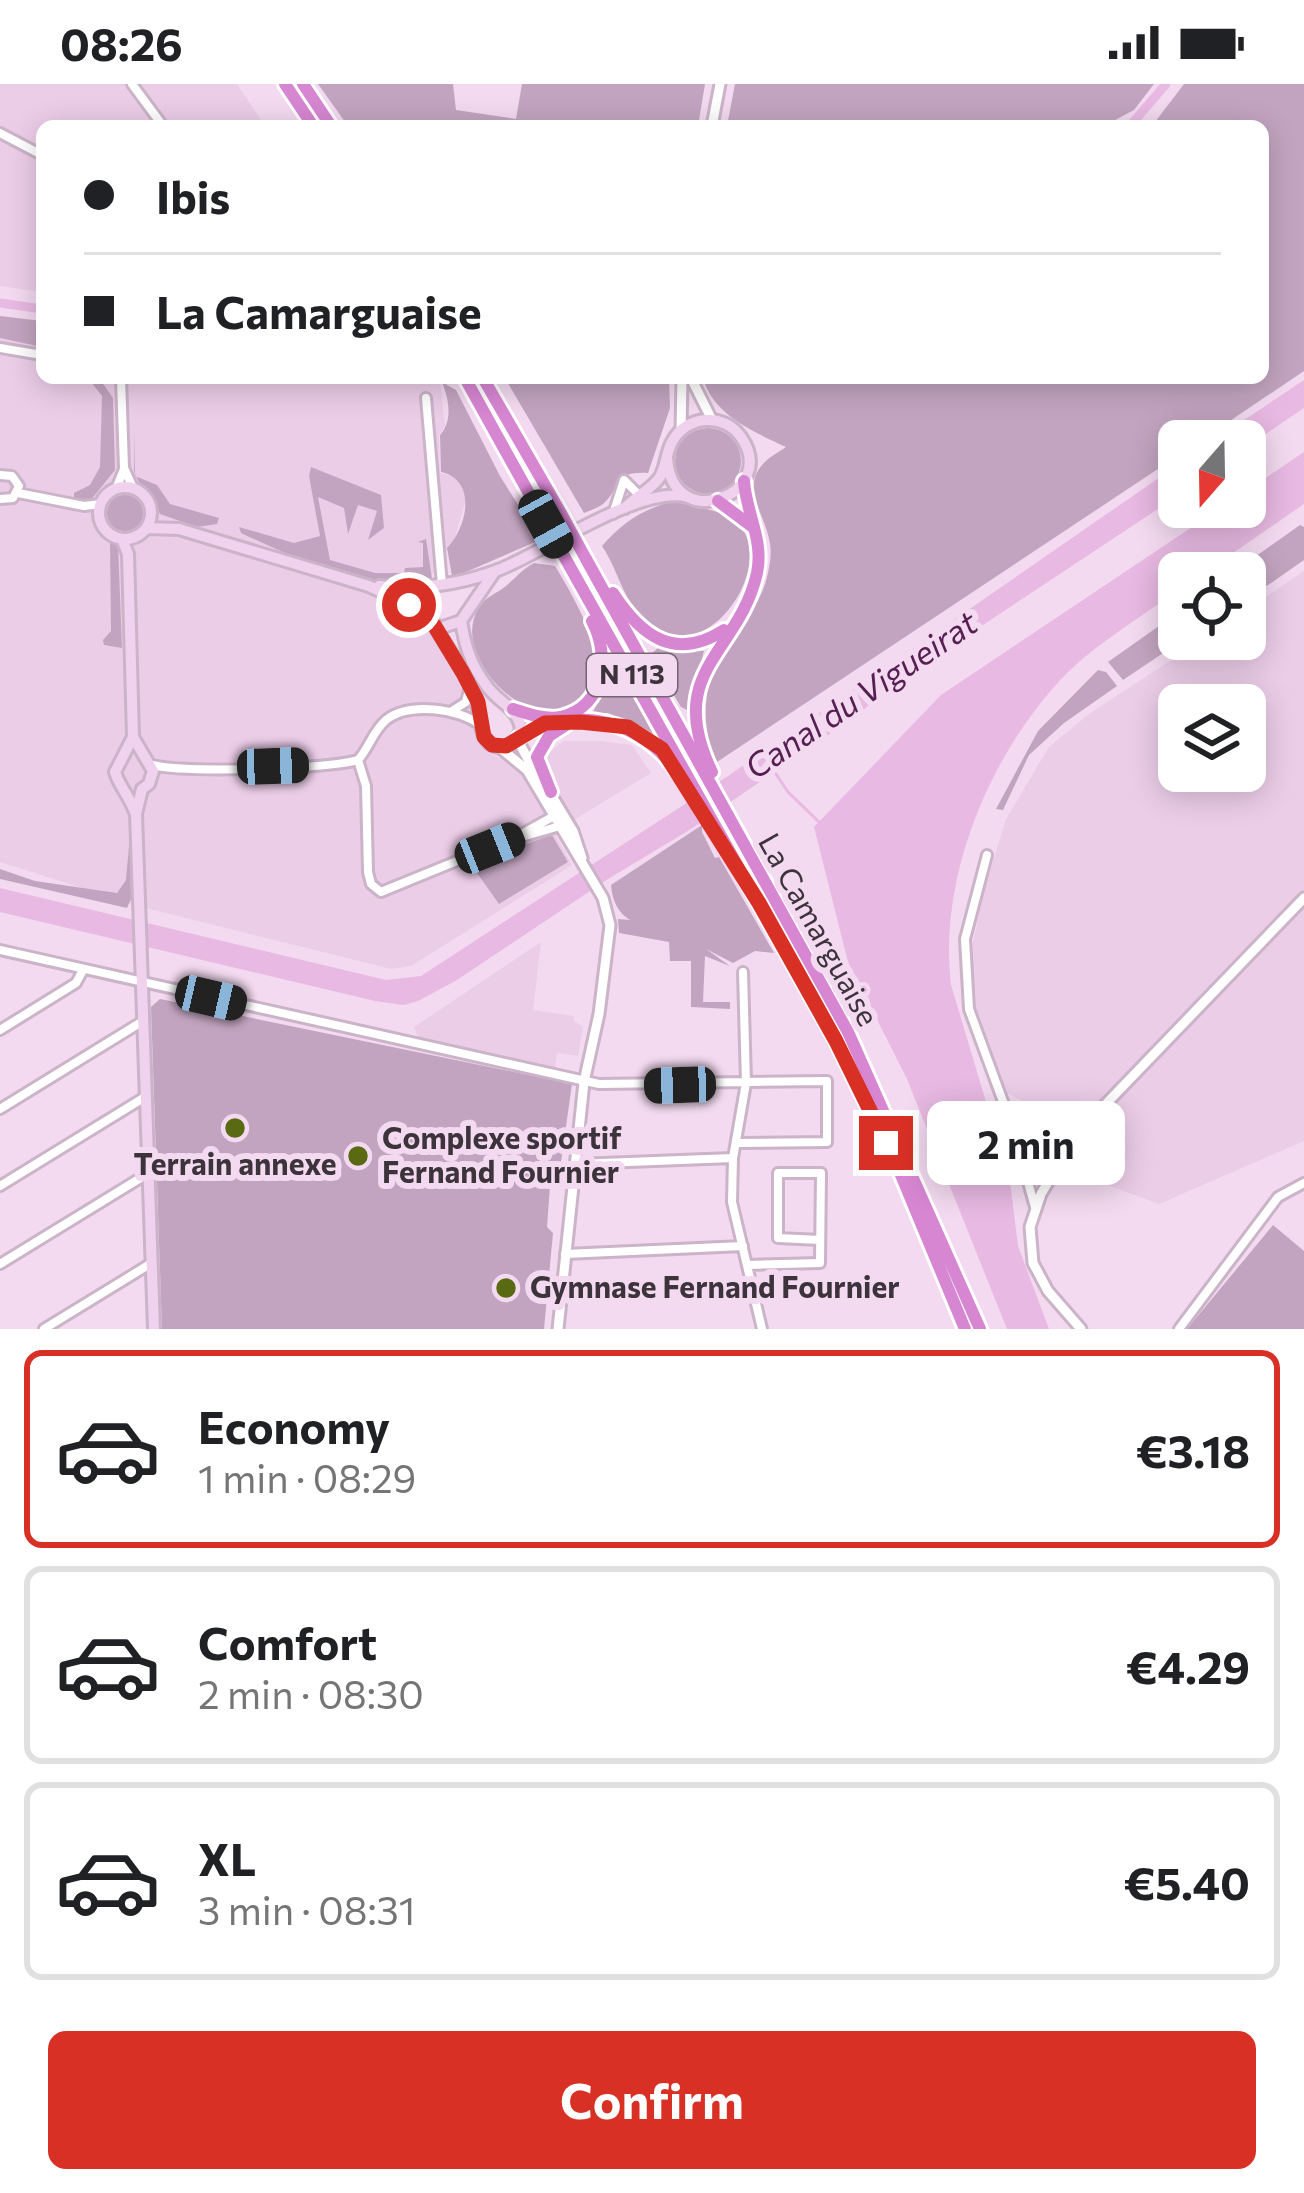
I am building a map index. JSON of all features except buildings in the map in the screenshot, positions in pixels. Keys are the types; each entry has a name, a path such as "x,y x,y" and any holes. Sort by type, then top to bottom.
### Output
{"highway":[{"path":"282,84 309,120"},
{"path":"303,84 327,120"},
{"name":"La Camarguaise","path":"468,384 569,565 701,781"},
{"name":"La Camarguaise","path":"486,384 586,559 721,818 759,903 871,1111 964,1328"},
{"path":"701,781 697,701 708,662 746,603 758,567 744,481"},
{"path":"718,501 754,528"},
{"path":"586,559 636,625 652,637 698,644 730,626"},
{"path":"513,709 544,718 561,717 586,702 600,681 603,648 569,565"},
{"path":"550,792 537,757 557,729 580,722"},
{"path":"517,738 545,723 628,727 701,781 721,818"},
{"name":"La Camarguaise","path":"721,818 770,891 872,1080 980,1329"}],"main road":[{"path":"370,586 442,586 495,571 618,511 669,494 718,501 729,497 744,481 749,454 745,442 725,423 712,420 681,430 661,476 618,511"},
{"path":"667,457 672,480 688,497"},
{"path":"136,537 122,539 107,531 100,509 116,489 134,488 146,498 152,513 179,529 370,586 448,628 460,621 495,571"},
{"path":"128,554 152,513"},
{"path":"147,528 179,529"},
{"path":"122,539 128,554 133,737 153,770 136,814 154,1329"},
{"path":"442,586 463,594 466,608"},
{"path":"442,586 423,603 478,702 487,741 499,747 517,738 520,722 513,709 488,689 470,659 460,621"},
{"path":"133,737 115,772 136,814"},
{"path":"125,755 141,754"},
{"path":"127,789 142,789"}],"street":[{"path":"132,84 159,120"},
{"path":"713,120 720,84"},
{"path":"0,134 36,151"},
{"path":"0,348 36,354"},
{"path":"116,489 124,468 120,384"},
{"path":"681,430 686,384"},
{"path":"691,384 712,420"},
{"path":"426,398 442,586"},
{"path":"124,468 134,488"},
{"path":"0,476 15,478 17,493"},
{"path":"618,511 624,480 638,494"},
{"path":"0,499 10,500 17,493"},
{"path":"17,493 100,509"},
{"path":"451,712 466,703 470,685"},
{"path":"358,760 382,723 406,711 451,712 481,726"},
{"path":"517,738 521,752 573,831 583,863"},
{"path":"499,747 530,776 600,892 610,925 599,1014 584,1082 558,1329"},
{"path":"153,770 358,760"},
{"path":"358,760 366,786 368,872 376,890 387,892 557,821"},
{"path":"987,855 965,939 969,1009 1012,1126 1035,1207"},
{"path":"1081,1329 1038,1276 1029,1245 1035,1207 1077,1135 1304,898"},
{"path":"0,950 584,1082 647,1086 827,1081 827,1142 737,1143"},
{"path":"0,1030 76,983 82,970"},
{"path":"743,972 746,1083 733,1158 732,1202 762,1329"},
{"path":"0,1109 143,1021"},
{"path":"0,1186 146,1096"},
{"path":"576,1164 733,1158"},
{"path":"748,1264 820,1263 821,1173 778,1173 778,1238 820,1240"},
{"path":"0,1264 148,1174"},
{"path":"1179,1329 1278,1196 1304,1183"},
{"path":"565,1254 743,1246"},
{"path":"44,1329 150,1264"}],"shaded area":[{"path":"0,84 237,84 261,120 36,120 36,291 0,286"},
{"path":"318,84 453,84 456,110 516,119 522,84 705,84 699,120 344,120"},
{"path":"735,84 1154,84 1134,110 1115,120 728,120"},
{"path":"1184,84 1304,84 1304,371 1231,420 1158,420 1158,469 717,762 706,726 706,699 717,662 766,581 770,544 754,483 763,464 786,447 725,412 705,384 1269,384 1269,120 1157,120"},
{"path":"0,316 36,320 36,346 0,338"},
{"path":"0,321 36,325 36,384 440,384 445,426 439,435 440,473 462,484 466,500 455,537 428,582 418,613 433,626 461,684 474,730 485,750 523,772 564,741 600,741 632,745 651,773 554,832 572,865 411,966 391,969 142,907 0,862"},
{"path":"93,384 103,384 113,398 115,470 91,500 74,498 74,493 90,485 100,467 102,396"},
{"path":"443,384 456,390 500,476 540,540 452,576 447,548 460,528 465,505 460,484 441,472"},
{"path":"509,384 669,384 670,408 648,473 622,477 603,504 584,513"},
{"path":"708,428 732,437 741,461 732,485 708,494 684,485 675,461 684,437"},
{"path":"311,467 381,495 384,528 368,540 377,511 358,505 348,534 344,508 318,497 330,560 375,573 404,573 405,568 423,567 423,543 418,542 426,539 432,579 409,583 359,578 309,563 241,533 239,527 294,543 320,536"},
{"path":"136,476 157,485 170,504 219,518 217,524 197,527 160,514"},
{"path":"125,495 138,500 143,513 138,526 125,531 112,526 107,513 112,500"},
{"path":"674,501 736,522 748,539 750,561 732,606 715,624 694,634 672,636 641,617 602,546 634,518"},
{"path":"1300,525 1304,527 1304,560 1266,586 1266,552 1262,552"},
{"path":"110,542 118,544 122,648 104,645 103,640 111,631"},
{"path":"534,563 555,566 586,624 598,660 591,686 564,709 548,711 516,701 490,677 473,643 473,622 481,605"},
{"path":"1304,571 1304,1141 1159,1204 1064,1169 1072,1127 1007,1093 978,1016 971,981 972,947 984,891 1006,819 1049,747 1090,713 1172,660 1266,660 1266,597"},
{"path":"1158,627 1158,656 1123,680 1108,662"},
{"path":"658,648 704,651 689,711 681,707 650,655"},
{"path":"1098,670 1106,672 1117,686 1029,755 1003,810 996,809 1038,731"},
{"path":"621,673 653,734 608,713 592,714 612,674"},
{"path":"702,825 715,858 719,857 774,953 755,951 733,963 706,949 730,966 705,956 703,1002 730,1002 730,1009 691,1007 691,961 670,961 669,942 619,933 618,919 630,920 614,901 611,885"},
{"path":"130,835 131,899 127,908 0,879 0,869 35,881 117,893 126,880"},
{"path":"552,835 568,862 499,904 470,863"},
{"path":"541,942 533,1010 574,1016 583,1027 578,1056 557,1053 555,1068 418,1037 414,1027"},
{"name":"Complexe sportif Fernand Fournier","path":"160,999 572,1084 559,1176 550,1186 547,1227 553,1233 544,1329 162,1329 151,1007"},
{"path":"1273,1225 1304,1251 1304,1329 1187,1329"}],"water":[{"path":"1304,380 1304,408 1266,434 1266,420 1244,420"},
{"path":"1304,452 1304,504 1234,552 1158,552 1158,605 1067,673 1040,704 993,777 962,859 949,943 951,985 1010,1182 1018,1246 1049,1329 1007,1329 907,1079 848,962 814,827 941,695 1191,528 1266,528 1266,478"},
{"name":"Canal du Vigueirat","path":"1158,479 1158,509 894,684 856,716 691,829 418,1001 404,1005 375,1001 0,912 0,888 386,980 421,976 728,776"}],"waterway":[{"path":"1135,120 1166,84"},
{"path":"0,303 36,308"},
{"name":"Canal du Vigueirat","path":"774,771 819,822"}],"place":[{"name":"Terrain annexe","path":"235,1128"},
{"name":"Complexe sportif Fernand Fournier","path":"358,1156"},
{"name":"Gymnase Fernand Fournier","path":"506,1288"}],"route":[{"path":"409,605 434,625 463,673 478,702 484,737 492,745 506,746 545,723 580,722 628,727 662,749 759,903 886,1143"}]}
